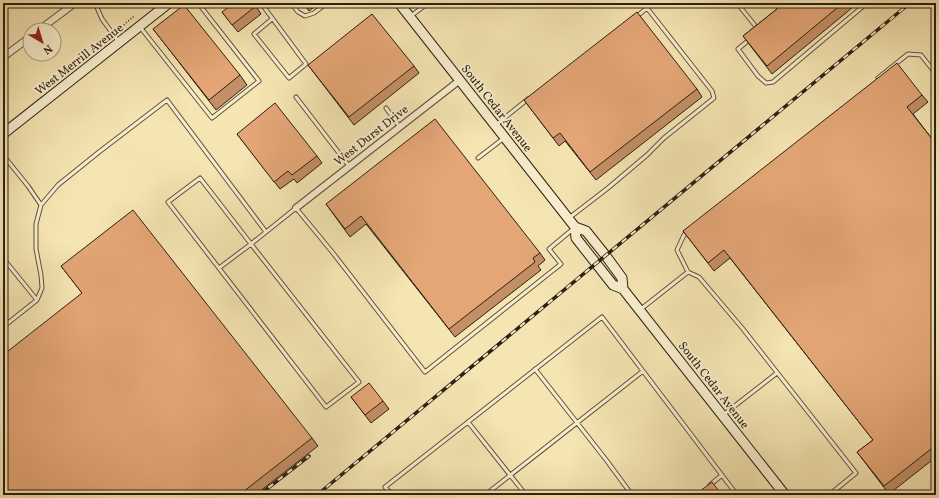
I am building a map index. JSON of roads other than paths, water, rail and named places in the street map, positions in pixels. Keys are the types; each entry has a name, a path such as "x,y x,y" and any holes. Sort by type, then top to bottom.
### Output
{"main road":[{"name":"West Merrill Avenue","path":"3,134 170,3"},
{"name":"South Cedar Avenue","path":"399,3 569,219 575,227 576,238 613,285 624,289 785,495"}],"street":[{"path":"50,22 75,3"},
{"path":"4,53 22,42"},
{"name":"West Durst Drive","path":"296,208 460,80"}],"lane":[{"path":"95,3 102,19 119,43"},
{"path":"140,27 212,118 259,81 198,3"},
{"path":"261,3 306,64 289,78 254,34 272,19"},
{"path":"291,3 298,12 305,16 314,13 327,3"},
{"path":"410,17 428,3"},
{"path":"737,3 760,31"},
{"path":"754,35 738,49 758,76 766,83 773,82 866,3"},
{"path":"569,219 647,155 664,138 714,98 712,91 647,8 635,18"},
{"path":"876,79 908,54 921,55 936,74"},
{"path":"296,97 349,166"},
{"path":"495,126 532,97"},
{"path":"3,327 37,300 42,288 36,249 36,224 41,205 58,185 167,100 266,232"},
{"path":"386,108 400,127"},
{"path":"478,158 505,138"},
{"path":"3,155 41,205"},
{"path":"200,178 251,244 359,382 326,407 168,202 200,178"},
{"path":"219,268 296,208 333,253 425,372 561,264 549,249 575,227"},
{"path":"690,230 684,235 677,250 688,272 699,277 743,329 856,474 829,495"},
{"path":"3,258 37,300"},
{"path":"640,310 688,272"},
{"path":"392,495 385,487 602,317 738,495"},
{"path":"535,369 632,495"},
{"path":"485,495 643,371"},
{"path":"723,415 777,373"},
{"path":"468,422 526,495"},
{"path":"703,490 722,476"}],"railway":[{"path":"317,495 910,3"},
{"path":"259,495 309,456"}]}
